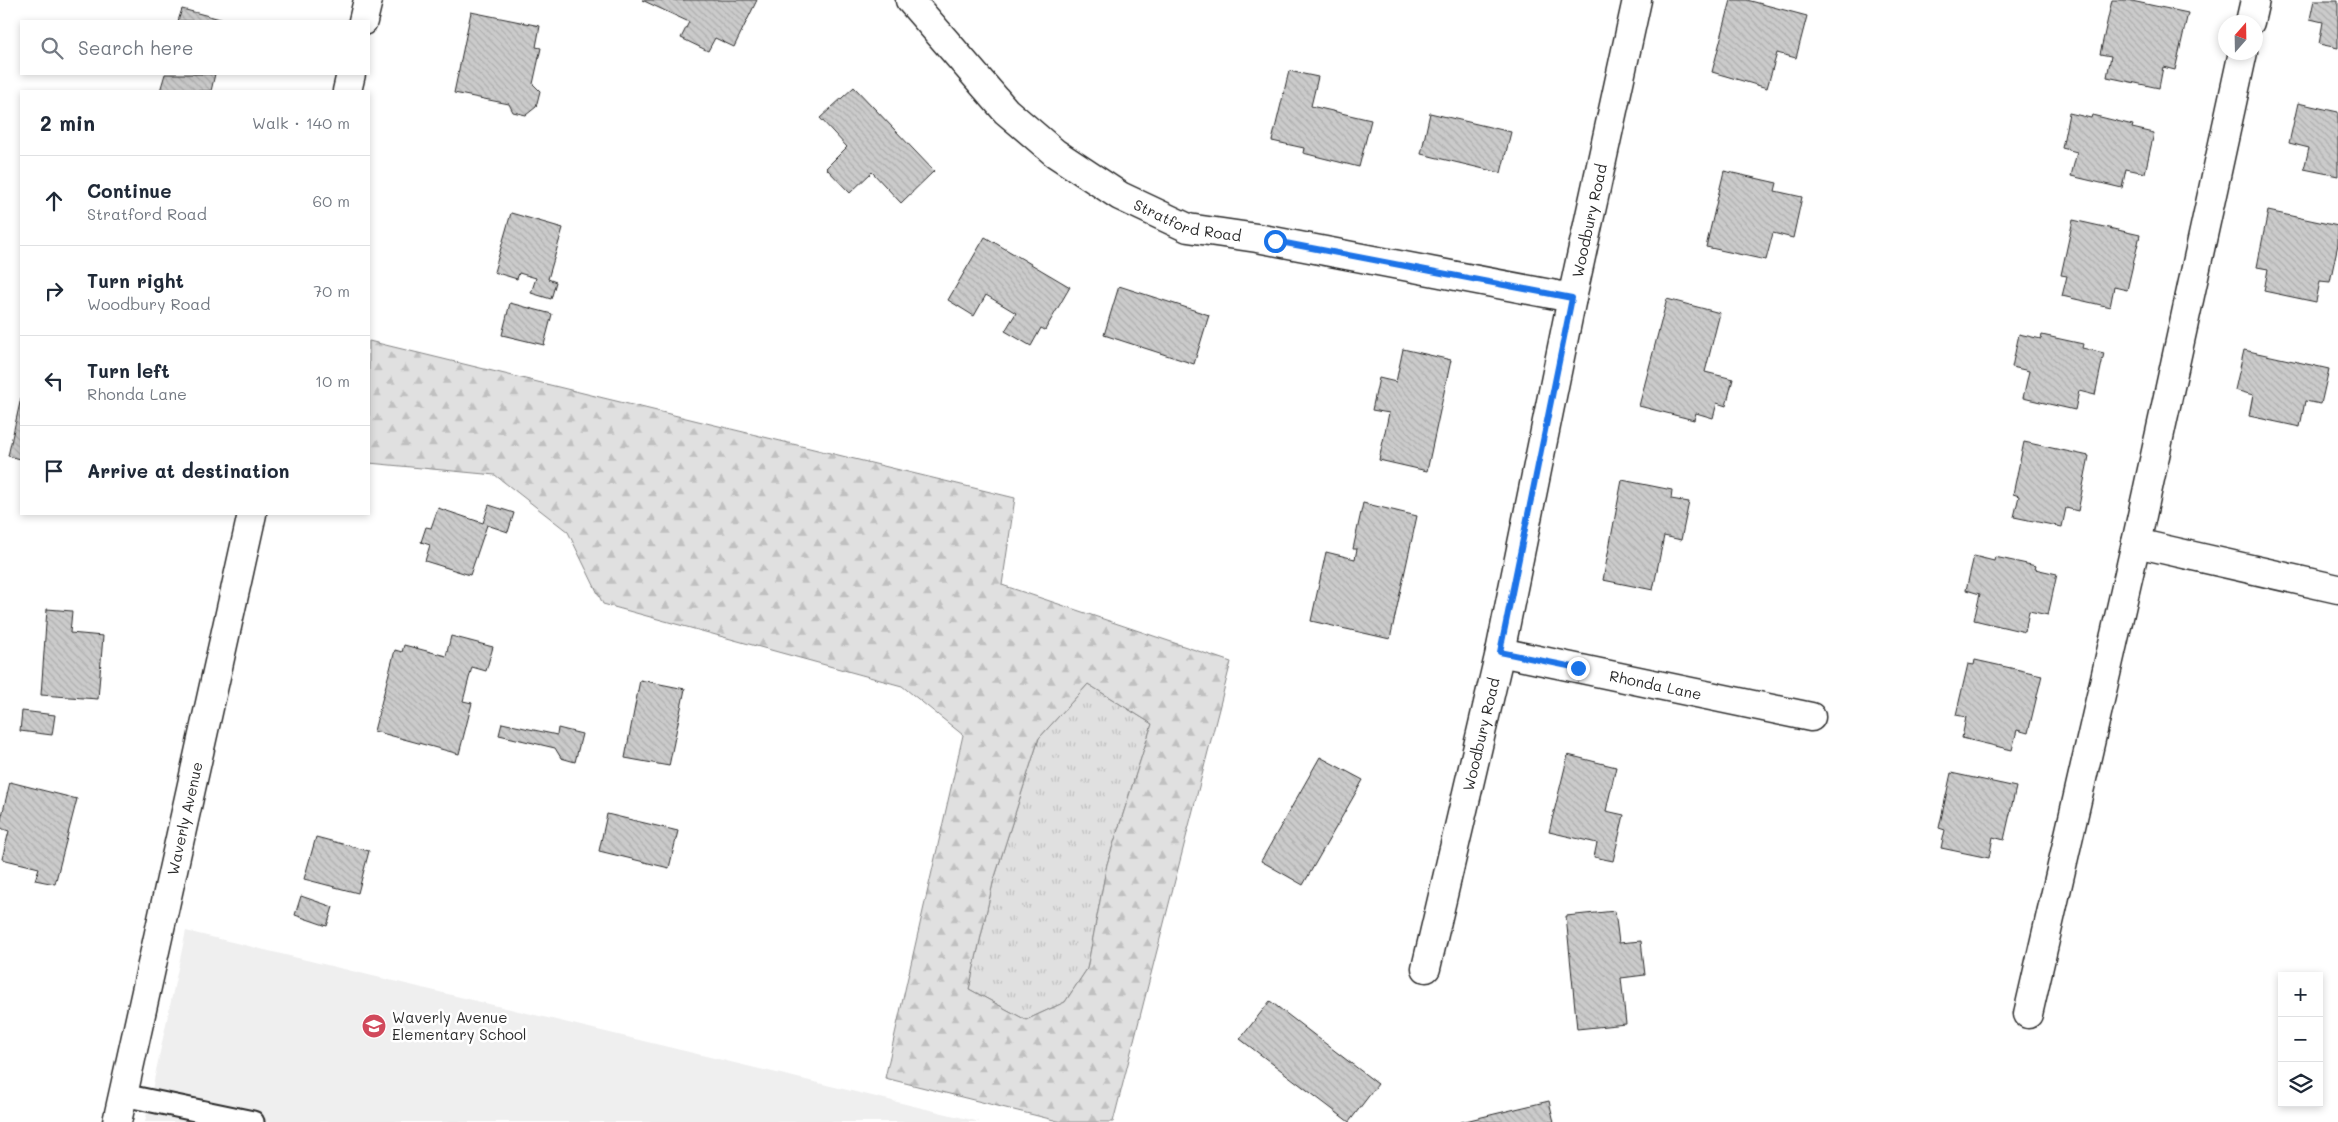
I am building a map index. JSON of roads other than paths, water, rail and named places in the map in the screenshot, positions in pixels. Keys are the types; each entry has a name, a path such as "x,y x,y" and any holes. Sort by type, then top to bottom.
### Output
{"street":[{"path":"363,20 368,0"},
{"name":"Stratford Road","path":"910,0 1006,111 1055,153 1120,196 1188,228 1257,238 1572,298"},
{"name":"Woodbury Road","path":"1426,968 1500,652 1572,298 1637,0"},
{"path":"2252,15 2255,0"},
{"path":"2028,1014 2136,543 2241,60"},
{"path":"347,90 351,75"},
{"name":"Waverly Avenue","path":"117,1122 252,515"},
{"path":"2136,543 2338,589"},
{"name":"Rhonda Lane","path":"1500,652 1811,717"}],"lane":[{"path":"123,1095 253,1122"}],"place":[{"name":"Waverly Avenue Elementary School","path":"374,1026"}]}
